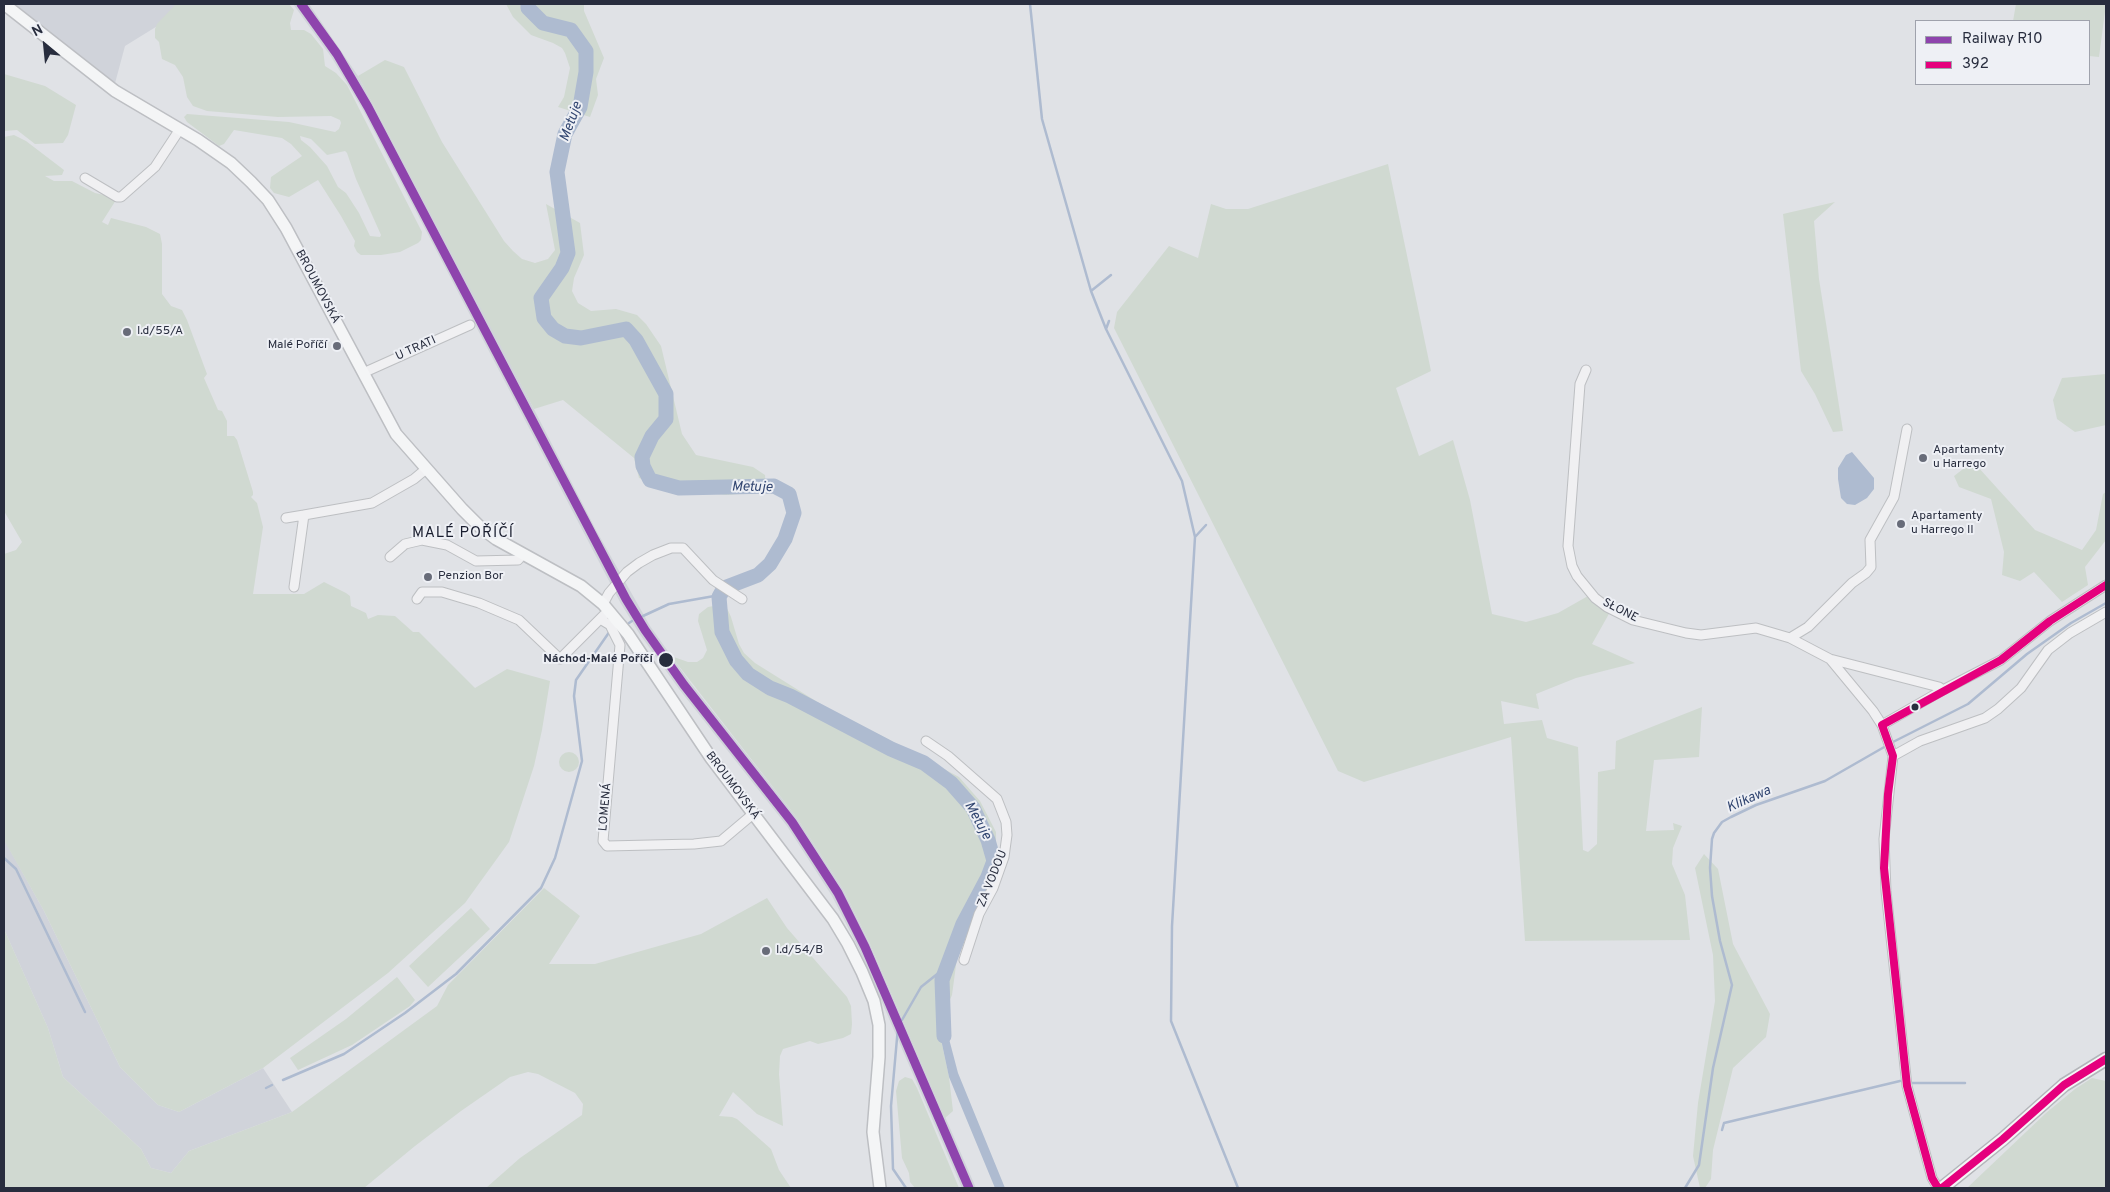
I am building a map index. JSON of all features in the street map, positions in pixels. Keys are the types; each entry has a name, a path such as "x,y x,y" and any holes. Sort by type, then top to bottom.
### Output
{"highway":[{"path":"1942,1188 2003,1139 2064,1085 2106,1059"},
{"path":"1956,1188 2003,1139"}],"main road":[{"name":"BROUMOVSKÁ","path":"4,4 115,91 180,129 231,163 268,200 286,228 396,434 480,527 522,554 559,572 606,607 628,634 711,758 840,930 854,956 874,1001 880,1038 873,1132 880,1188"}],"street":[{"path":"85,178 117,197 121,197 155,166 180,129"},
{"name":"U TRATI","path":"363,373 470,325"},
{"name":"SŁONE","path":"1586,370 1580,384 1568,546 1572,566 1584,586 1595,598 1607,607 1633,620 1702,635 1756,628 1790,638 1830,659 1939,687 1943,690"},
{"path":"1790,638 1808,627 1852,583 1871,567 1870,540 1894,497 1907,429"},
{"path":"286,518 372,502 414,479 426,469"},
{"path":"294,587 304,515"},
{"path":"390,557 405,544 422,540 447,545 476,561 518,560 522,554"},
{"path":"417,599 422,592 442,592 480,602 520,620 560,659 600,619 606,607 609,593 627,572 653,555 671,548 683,548 712,580 742,599"},
{"path":"1882,726 1943,690 2001,660 2050,621 2106,585"},
{"path":"1938,1188 1932,1178 1907,1086 1886,891 1884,839 1892,753 1985,718 2021,688 2048,650 2070,633 2106,612"},
{"name":"LOMENÁ","path":"600,619 610,625 620,645 603,841 607,846 694,844 721,841 753,814"},
{"name":"SŁONE","path":"1830,659 1853,685 1882,726 1892,753"},
{"name":"ZA VODOU","path":"926,741 948,756 993,796 1002,809 1006,822 1008,835 1004,857 979,914 964,960"}],"shaded area":[{"path":"11,4 178,4 172,17 125,46 114,87"},
{"path":"176,4 289,4 294,10 290,23 291,30 304,30 311,34 323,49 325,66 336,73 347,85 422,232 421,240 400,252 381,255 361,255 357,252 354,246 355,241 341,216 318,180 289,197 274,193 270,188 271,177 302,156 291,144 282,138 234,130 224,144 219,146 187,122 184,117 187,114 289,122 335,132 339,129 341,123 340,120 331,116 278,117 207,111 193,106 187,97 183,77 175,65 162,59 159,42 155,38 157,24","holes":["300,136 311,139 327,155 345,151 347,153 356,179 381,235 380,237 370,236 359,213 346,193 338,187 327,166 301,140"]},
{"path":"293,4 309,4 358,76 482,308 596,530 650,626 689,681 797,818 843,889 870,944 976,1188 962,1188 859,949 832,896 787,826 679,689 639,633 620,602 363,110 332,58"},
{"path":"506,4 584,4 584,11 604,58 596,79 598,95 590,117 558,107 564,97 570,68 565,53 562,48 553,43 531,35 513,17"},
{"path":"2016,4 2106,4 2099,57 2090,56 2090,20 2013,20"},
{"path":"385,60 404,67 442,142 504,241 522,259 535,263 548,259 555,250 546,204 580,223 584,255 574,278 572,291 578,303 591,311 616,309 637,315 646,324 661,346 682,434 696,455 753,467 765,475 766,492 726,495 666,488 639,478 634,458 563,400 534,409 358,76"},
{"path":"4,74 45,86 76,105 68,135 63,143 35,144 17,130 4,131"},
{"path":"14,135 26,141 64,170 62,175 45,176 54,181 72,181 95,193 109,196 116,200 102,222 108,225 111,218 146,227 160,234 162,244 162,294 171,306 182,310 187,320 207,374 204,378 218,410 222,411 227,421 227,436 234,436 237,440 253,492 251,497 257,503 263,527 253,594 304,594 324,582 350,596 351,606 366,613 368,619 378,615 395,616 413,632 419,632 475,688 507,669 550,681 534,766 509,842 465,903 388,973 263,1068 179,1112 158,1105 120,1067 44,911 5,842 4,844 4,554 16,550 22,542 4,511 4,137"},
{"path":"1388,164 1431,371 1396,388 1419,456 1453,440 1470,500 1492,614 1526,622 1558,613 1588,596 1598,606 1610,612 1592,644 1635,663 1576,678 1536,694 1539,709 1501,701 1504,724 1542,720 1547,738 1578,747 1583,850 1588,852 1597,844 1598,772 1615,769 1616,741 1702,707 1699,757 1654,760 1646,831 1674,830 1673,823 1682,826 1673,848 1672,864 1685,895 1690,940 1525,941 1511,737 1364,782 1338,771 1114,328 1117,312 1169,246 1198,258 1211,204 1226,209 1248,209"},
{"path":"1835,202 1814,221 1819,279 1843,431 1833,432 1815,394 1801,371 1783,214"},
{"path":"2106,374 2106,425 2075,432 2057,419 2053,400 2062,378"},
{"path":"1967,466 1978,467 2035,530 2082,550 2096,530 2103,494 2106,492 2106,540 2085,567 2088,585 2062,602 2034,572 2020,581 2002,575 2004,552 1991,499 1959,487 1954,476"},
{"path":"725,604 739,644 744,653 755,663 843,718 882,736 959,777 980,801 996,832 996,841 984,895 957,958 952,995 943,1016 941,1028 942,1044 949,1077 953,1111 945,1118 870,944 843,889 797,818 671,656 688,662 697,662 703,658 707,650 698,621 699,614 708,607"},
{"path":"565,752 573,752 579,758 579,766 573,772 565,772 559,766 559,758"},
{"path":"5,841 44,911 120,1067 158,1105 179,1112 263,1068 292,1112 189,1151 171,1173 151,1168 141,1149 63,1077 48,1028 4,929"},
{"path":"1704,854 1718,869 1733,944 1770,1014 1766,1037 1733,1068 1713,1150 1711,1179 1705,1188 1700,1188 1693,1156 1698,1103 1715,1001 1713,955 1695,868"},
{"path":"544,888 580,916 549,964 595,964 701,934 767,898 787,928 847,997 851,1006 851,1034 843,1038 818,1044 810,1041 783,1049 780,1056 779,1074 783,1126 757,1114 733,1092 719,1116 737,1119 771,1149 779,1170 791,1188 486,1188 520,1158 582,1115 583,1104 575,1093 538,1074 528,1072 510,1077 461,1111 364,1188 4,1188 4,929 48,1028 63,1077 141,1149 151,1168 171,1173 189,1151 292,1112 437,1006 448,985"},
{"path":"471,908 490,929 428,987 409,966"},
{"path":"397,977 415,1000 410,1006 352,1045 298,1070 290,1058 346,1019"},
{"path":"905,1077 912,1079 917,1088 959,1188 915,1188 910,1182 909,1173 902,1158 896,1091 899,1081"},
{"path":"2092,1078 2106,1081 2106,1188 1967,1188 2046,1113 2075,1089"}],"water":[{"path":"1852,452 1874,478 1874,489 1867,498 1855,505 1847,504 1841,498 1838,479 1838,468 1846,455"},
{"path":"943,1016 958,1073 1005,1188 995,1188 949,1077 942,1044 941,1028"}],"waterway":[{"name":"Metuje","path":"528,4 528,8 543,23 571,30 586,51 586,72 580,107 565,134 557,172 568,253 562,268 541,298 544,318 553,329 565,336 581,338 626,329 636,340 666,394 666,419 652,436 642,457 643,466 650,480 679,488 774,486 789,494 794,513 785,539 770,564 758,575 724,588 719,597 722,632 736,660 748,674 770,688 790,696 891,749 924,763 951,783 973,808 988,840 994,861 988,877 963,924 942,980 944,1036"},
{"path":"1030,4 1042,119 1091,291 1106,329 1182,481 1195,537 1172,926 1171,1021 1238,1188"},
{"path":"1091,291 1111,275"},
{"path":"1106,329 1109,321"},
{"path":"1195,537 1206,525"},
{"path":"643,616 669,604 720,595"},
{"name":"Klikawa","path":"1891,743 1968,704 2027,654 2071,623 2106,603"},
{"path":"283,1080 344,1054 405,1013 456,974 541,888 555,858 582,761 574,696 576,680 610,631"},
{"name":"Klikawa","path":"1685,1188 1699,1165 1713,1068 1732,985 1720,941 1712,896 1710,868 1714,833 1722,822 1731,817 1756,805 1825,781 1886,746"},
{"path":"4,858 16,869 85,1012"},
{"path":"902,1020 921,987 946,967"},
{"path":"898,1027 891,1106 893,1169 906,1188"},
{"path":"1722,1130 1724,1123 1900,1081"},
{"path":"1912,1083 1965,1083"},
{"path":"266,1088 272,1085"}],"rail line":[{"name":"R10","path":"301,4 337,54 368,107 626,599 645,630 684,685 792,822 838,893 865,947 969,1188"}],"transit line":[{"name":"392","path":"1938,1188 1932,1178 1907,1086 1884,868 1888,794 1893,756 1882,725 2001,660 2050,621 2106,585"},
{"name":"392","path":"1942,1188 2003,1139 2064,1085 2106,1059"}],"place":[{"name":"I.d/55/A","path":"127,332"},
{"name":"Malé Poříčí","path":"337,346"},
{"name":"Apartamenty u Harrego","path":"1923,458"},
{"name":"Apartamenty u Harrego II","path":"1901,524"},
{"name":"Penzion Bor","path":"428,577"},
{"name":"Náchod-Malé Poříčí","path":"666,660"},
{"name":"I.d/54/B","path":"766,951"}],"district":[{"name":"MALÉ POŘÍČÍ","path":"463,534"}]}
